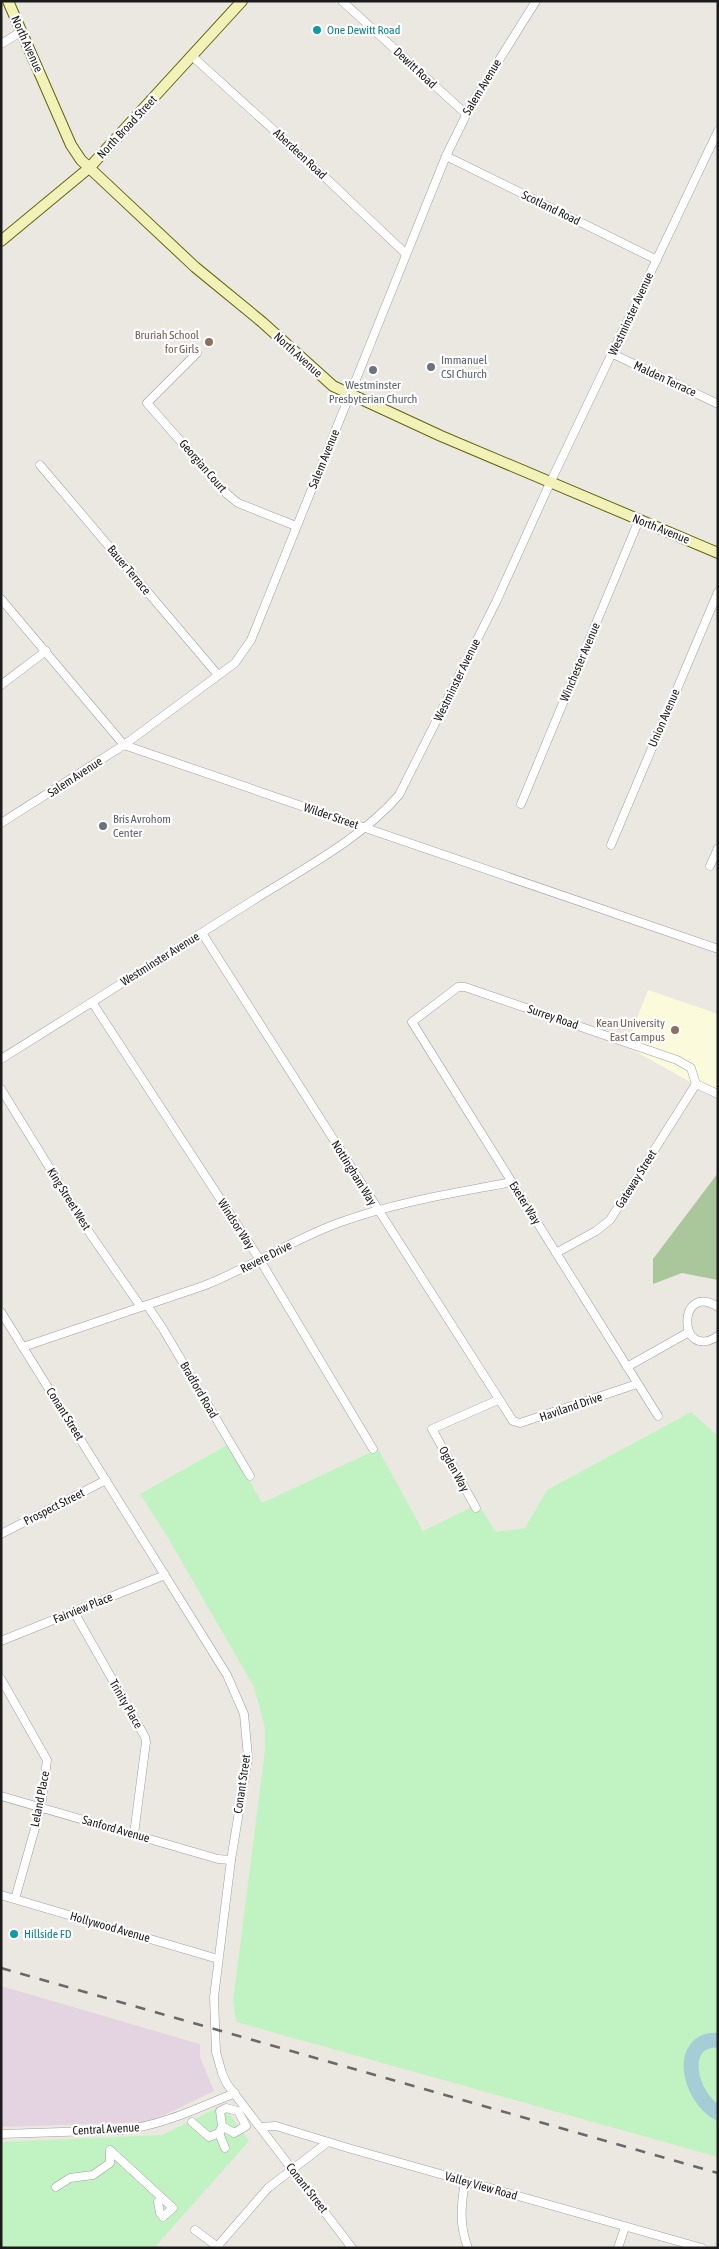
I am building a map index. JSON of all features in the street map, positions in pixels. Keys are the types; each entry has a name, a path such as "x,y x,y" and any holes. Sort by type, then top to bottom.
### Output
{"main road":[{"name":"North Avenue","path":"8,1 70,145 89,168 195,267 262,322 333,386 550,483 718,553"},
{"name":"North Broad Street","path":"1,241 89,168 242,1"}],"street":[{"name":"Dewitt Road","path":"342,1 466,114"},
{"name":"Salem Avenue","path":"1,823 124,745 236,663 252,640 296,526 446,156 466,114 536,1"},
{"path":"1,44 22,31"},
{"name":"Aberdeen Road","path":"192,56 310,163 406,254"},
{"name":"Westminster Avenue","path":"1,1059 202,933 365,827 385,811 399,795 496,602 550,483 718,131"},
{"name":"Scotland Road","path":"446,156 657,260"},
{"name":"Georgian Court","path":"197,353 147,403 227,494 238,503 296,526"},
{"name":"Malden Terrace","path":"613,354 718,404"},
{"name":"Bauer Terrace","path":"40,465 218,675"},
{"name":"Winchester Avenue","path":"521,804 639,520"},
{"name":"Union Avenue","path":"611,845 718,592"},
{"path":"1,599 124,745"},
{"path":"1,685 46,651"},
{"name":"Wilder Street","path":"124,745 718,949"},
{"path":"710,866 718,848"},
{"name":"Nottingham Way","path":"202,933 507,1414"},
{"name":"Surrey Road","path":"412,1022 458,987 466,987 677,1060 691,1068 696,1084"},
{"name":"Windsor Way","path":"92,1002 260,1260 373,1449"},
{"name":"Exeter Way","path":"412,1022 658,1416"},
{"path":"696,1084 718,1094"},
{"name":"Gateway Street","path":"556,1253 596,1232 610,1220 696,1084"},
{"name":"King Street West","path":"1,1089 91,1234 144,1306"},
{"name":"Revere Drive","path":"23,1347 220,1280 315,1232 343,1221 405,1203 512,1182"},
{"path":"718,1307 705,1302 694,1306 687,1316 686,1322 689,1332 694,1337 705,1341 718,1336"},
{"name":"Bradford Road","path":"144,1306 164,1329 250,1476"},
{"name":"Conant Street","path":"2,1317 23,1347 227,1675 244,1714 248,1757 231,1860 218,1958 214,1997 215,2038 222,2073 350,2247"},
{"path":"627,1367 689,1332"},
{"name":"Haviland Drive","path":"507,1414 513,1421 520,1424 637,1384"},
{"name":"Ogden Way","path":"476,1508 432,1429 498,1400"},
{"name":"Prospect Street","path":"1,1534 106,1480"},
{"name":"Fairview Place","path":"1,1641 165,1575"},
{"name":"Trinity Place","path":"74,1612 145,1737 146,1742 134,1834"},
{"name":"Leland Place","path":"1,1679 47,1760 41,1807 15,1899"},
{"name":"Sanford Avenue","path":"1,1796 231,1860"},
{"name":"Hollywood Avenue","path":"1,1895 218,1958"},
{"name":"Central Avenue","path":"1,2134 140,2128 179,2117 235,2093"},
{"path":"192,2122 209,2137 219,2133 225,2148"},
{"name":"Valley View Road","path":"260,2127 276,2126 465,2182 702,2248"},
{"path":"195,2230 218,2247 268,2188 328,2142"},
{"path":"56,2187 70,2178 93,2175 110,2163 110,2150 173,2208 163,2217 160,2213 158,2202"},
{"path":"465,2182 461,2206 461,2222 468,2248"},
{"path":"618,2248 625,2227"}],"shaded area":[{"name":"Kean University East Campus","path":"648,990 718,1014 718,1095 692,1083 626,1046"},
{"path":"1,1986 200,2044 200,2057 214,2091 150,2122 1,2127"}],"green space":[{"path":"718,1173 718,1280 682,1273 653,1284 653,1259"},
{"path":"691,1412 718,1436 718,2157 236,2022 233,2001 265,1750 265,1728 254,1687 168,1538 140,1494 229,1444 262,1503 378,1449 423,1531 478,1504 496,1532 525,1528 547,1490"},
{"path":"223,2105 249,2141 154,2248 1,2248 1,2142 162,2135"}],"waterway":[{"path":"718,2040 705,2042 696,2049 692,2058 691,2070 694,2083 700,2095 718,2113"}],"railway":[{"path":"1,1968 718,2173"}],"place":[{"name":"One Dewitt Road","path":"317,30"},
{"name":"Bruriah School for Girls","path":"209,342"},
{"name":"Immanuel CSI Church","path":"431,367"},
{"name":"Westminster Presbyterian Church","path":"373,370"},
{"name":"Bris Avrohom Center","path":"103,826"},
{"name":"Kean University East Campus","path":"675,1030"},
{"name":"Hillside FD","path":"14,1934"}]}
